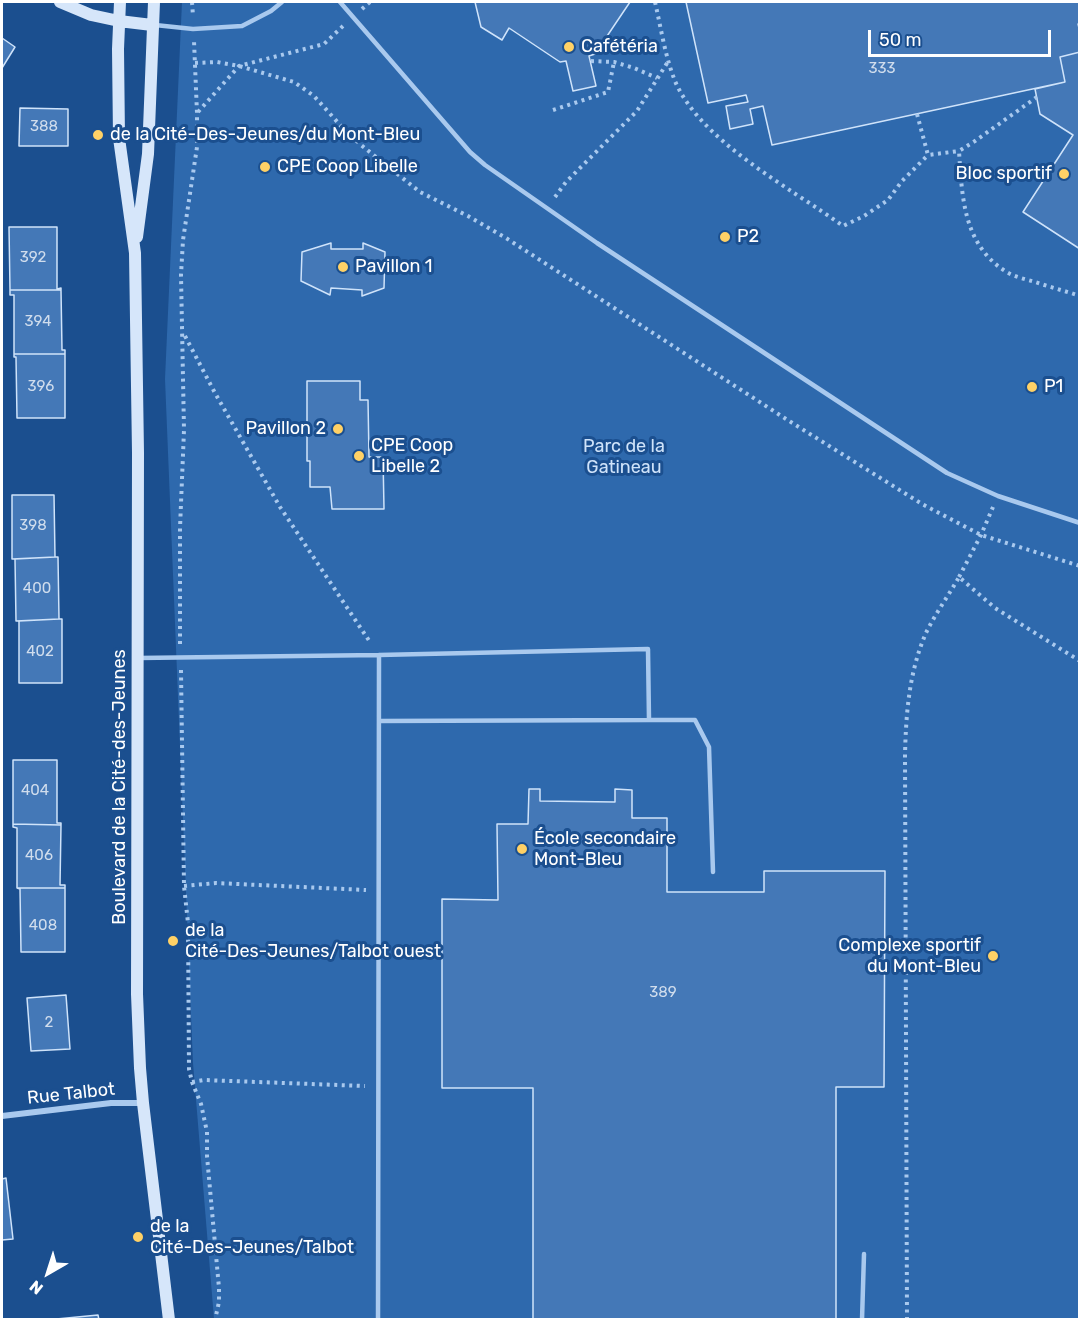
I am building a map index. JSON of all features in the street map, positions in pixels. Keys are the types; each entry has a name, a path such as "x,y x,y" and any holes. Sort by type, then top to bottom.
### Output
{"street":[{"path":"60,2 91,15 152,25"},
{"name":"Boulevard de la Cité-des-Jeunes","path":"120,2 119,138 135,254 138,444 137,994 143,1103 169,1320"},
{"name":"Boulevard de la Cité-des-Jeunes","path":"135,254 148,154 154,2"},
{"name":"Rue Talbot","path":"2,1116 111,1103 143,1103"}],"lane":[{"path":"152,25 193,29 242,26 271,11 282,2"},
{"path":"340,2 470,152 493,172 597,243 947,472 998,496 1080,523"},
{"path":"138,658 648,649 649,720"},
{"path":"378,1320 379,655"},
{"path":"379,721 695,720 709,747 713,872"},
{"path":"861,1320 864,1254"}],"path":[{"path":"197,113 239,66 324,44 370,2"},
{"path":"655,2 676,82 692,110 738,154 843,226 864,216 888,200 902,181 928,155 959,151 1036,97"},
{"path":"548,209 566,182 637,111 669,60"},
{"path":"195,63 204,61 239,66 294,82 314,96 361,145 420,192 506,238 922,504 981,535 1080,566"},
{"path":"591,61 614,62 657,78"},
{"path":"553,110 608,92 614,62"},
{"path":"917,114 928,155"},
{"path":"959,151 961,188 968,221 972,233 984,252 1005,271 1080,296"},
{"path":"183,333 280,507 379,655"},
{"path":"907,1320 906,716 918,653 934,618 981,535 998,496"},
{"path":"959,577 995,608 1080,661"},
{"path":"184,886 216,883 378,890"},
{"path":"192,1082 204,1080 378,1086"}],"green space":[{"name":"Parc de la Gatineau","path":"182,2 1079,2 1079,1319 214,1319 193,1063 165,379"}],"building":[{"name":"Cafétéria","path":"475,2 630,2 595,54 589,56 596,86 573,91 566,61 560,62 509,28 502,40 481,27"},
{"path":"686,2 1080,2 1080,24 1078,24 1080,52 1060,57 1065,82 772,145 763,106 750,109 753,124 730,129 726,106 748,102 746,95 708,103"},
{"path":"2,38 15,47 2,68"},
{"name":"Bloc sportif","path":"1080,52 1080,249 1023,212 1073,135 1040,114 1035,89 1065,82 1060,57"},
{"path":"20,108 68,109 68,146 19,146"},
{"path":"9,227 57,227 57,289 61,288 61,290 10,290"},
{"name":"Pavillon 1","path":"331,243 331,249 363,249 363,243 385,252 384,288 362,296 362,290 331,288 330,295 301,281 302,252"},
{"path":"10,290 61,290 62,350 65,350 65,354 14,354 14,295 10,295"},
{"path":"14,354 65,354 65,418 17,418 16,357"},
{"name":"Pavillon 2","path":"307,381 360,381 360,400 368,400 369,457 383,457 384,509 332,509 330,487 310,487 310,461 307,461"},
{"path":"12,495 54,495 55,557 12,559"},
{"path":"58,557 59,619 16,621 15,559"},
{"path":"62,619 62,683 19,683 19,621"},
{"path":"13,760 57,760 57,823 61,825 13,824"},
{"path":"529,789 540,789 540,801 615,802 615,789 632,790 632,818 667,818 667,892 764,892 764,871 885,871 884,1087 836,1087 836,1320 533,1320 533,1088 442,1088 442,899 498,900 497,824 528,824"},
{"path":"13,824 61,825 60,885 65,885 65,888 17,888 17,828 13,827"},
{"path":"17,888 65,888 65,952 21,952 20,889"},
{"path":"66,995 70,1049 31,1051 27,998"},
{"path":"6,1178 13,1239 2,1240 2,1179"},
{"path":"98,1315 99,1320 46,1320"}],"place":[{"name":"Cafétéria","path":"569,47"},
{"name":"de la Cité-Des-Jeunes/du Mont-Bleu","path":"98,135"},
{"name":"CPE Coop Libelle","path":"265,167"},
{"name":"Bloc sportif","path":"1064,174"},
{"name":"P2","path":"725,237"},
{"name":"Pavillon 1","path":"343,267"},
{"name":"P1","path":"1032,387"},
{"name":"Pavillon 2","path":"338,429"},
{"name":"CPE Coop Libelle 2","path":"359,456"},
{"name":"École secondaire Mont-Bleu","path":"522,849"},
{"name":"de la Cité-Des-Jeunes/Talbot ouest","path":"173,941"},
{"name":"Complexe sportif du Mont-Bleu","path":"993,956"},
{"name":"de la Cité-Des-Jeunes/Talbot","path":"138,1237"}]}
